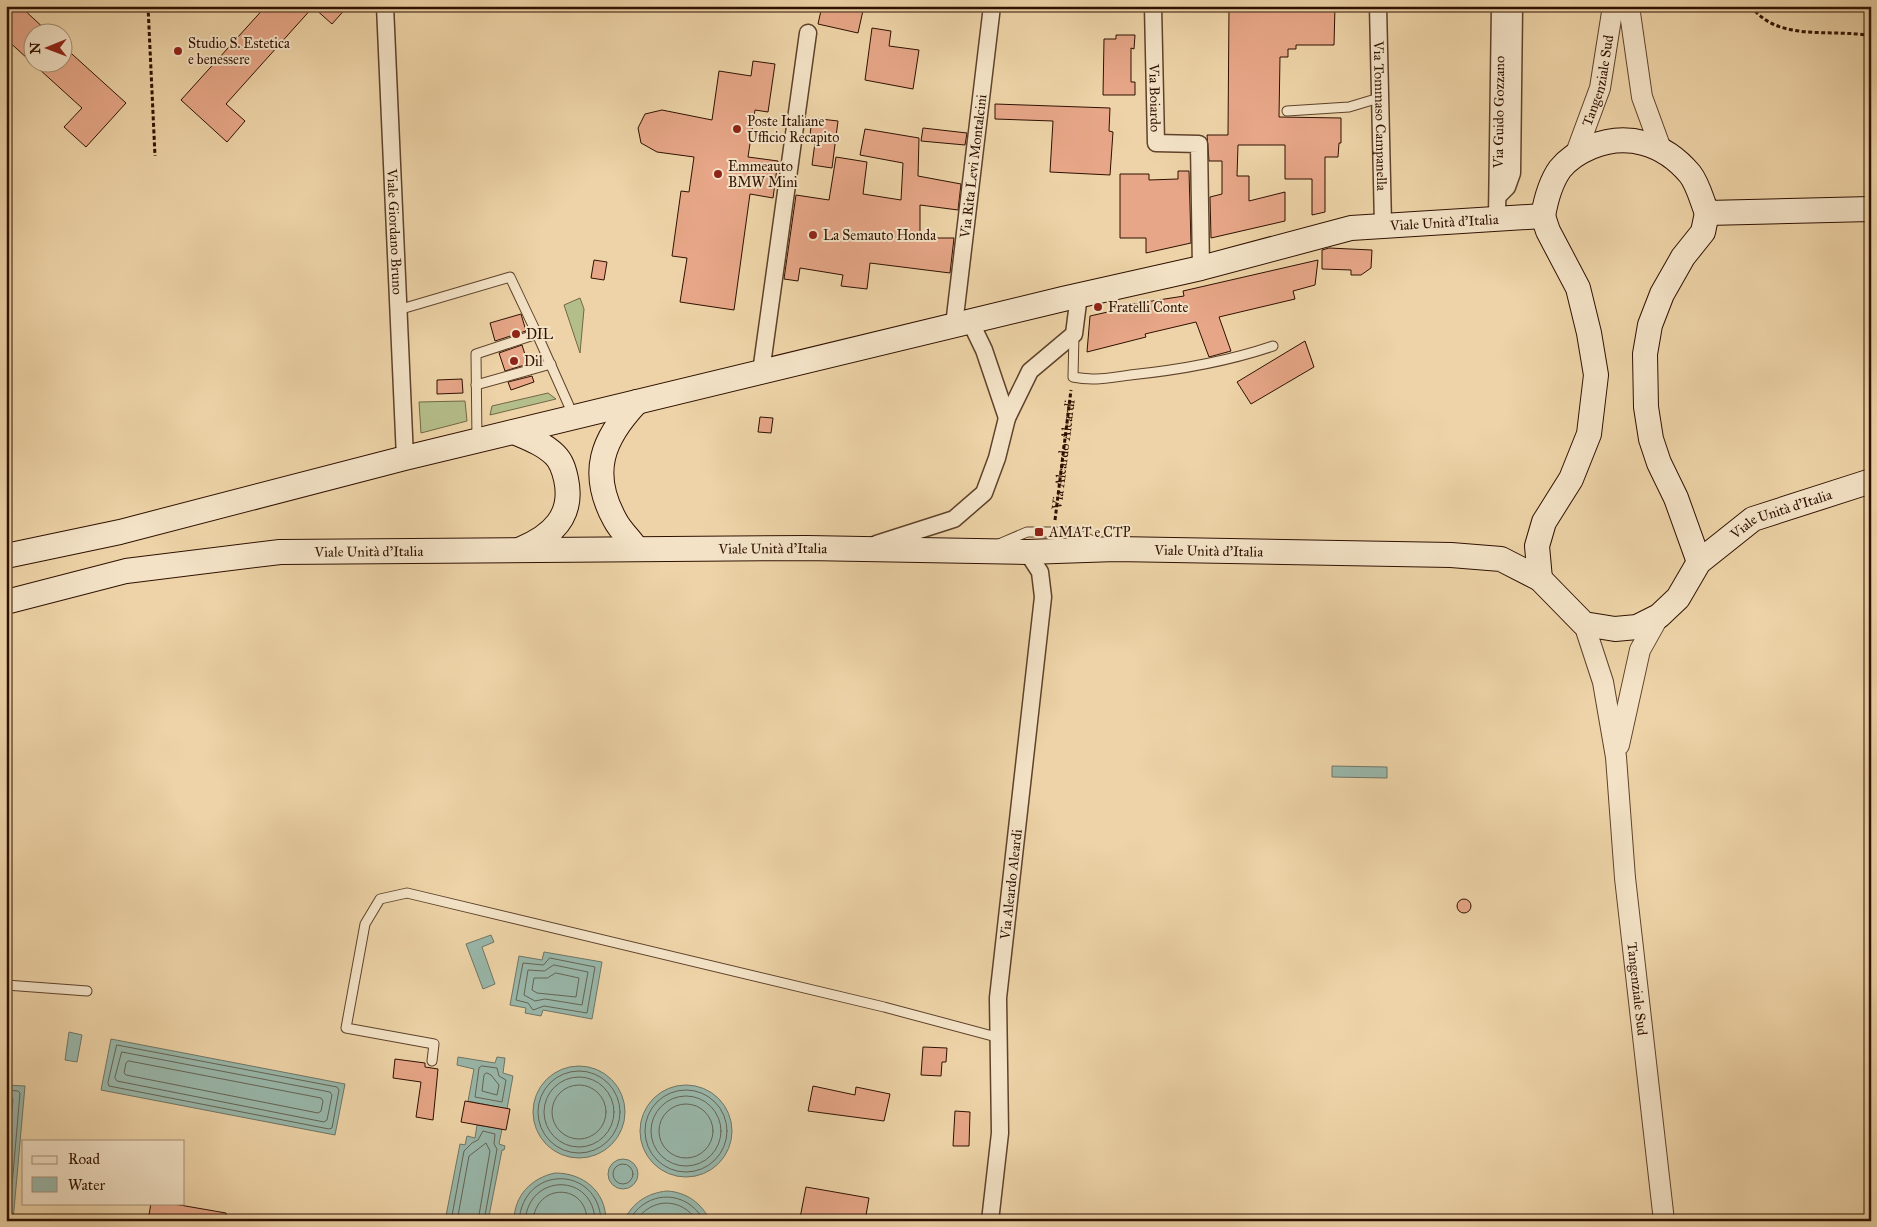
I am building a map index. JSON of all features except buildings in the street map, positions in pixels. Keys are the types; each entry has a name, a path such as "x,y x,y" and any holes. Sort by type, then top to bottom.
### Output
{"main road":[{"path":"1540,579 1537,546 1544,522 1571,479 1589,434 1596,375 1589,333 1578,288 1548,231 1543,216 1548,190 1560,168 1576,153 1608,140 1636,141 1661,149 1690,175 1707,213 1703,232 1683,257 1662,294 1650,325 1645,354 1646,407 1651,439 1659,463 1676,498 1699,562"},
{"name":"Viale Unità d'Italia","path":"6,556 120,532 405,458 1079,295 1201,268 1350,228 1383,225 1498,206 1543,216"},
{"path":"1707,213 1871,209"},
{"path":"636,548 616,522 601,487 602,461 611,434 637,402"},
{"path":"514,432 554,454 563,466 568,486 568,505 555,528 538,542 519,550"},
{"name":"Viale Unità d'Italia","path":"6,602 126,571 280,552 636,548 1027,552 1116,549 1452,555 1501,559 1540,579 1584,624 1615,629 1636,627 1659,616 1678,598 1699,562 1753,519 1871,481"}],"street":[{"name":"Viale Giordano Bruno","path":"385,6 405,458"},
{"name":"Via Rita Levi Montalcini","path":"962,323 992,6"},
{"name":"Via Boiardo","path":"1153,6 1156,143 1198,144 1201,268"},
{"name":"Via Tommaso Campanella","path":"1378,6 1383,225"},
{"name":"Tangenziale Sud","path":"1576,153 1600,88 1613,6"},
{"name":"Tangenziale Sud","path":"1628,6 1642,97 1661,149"},
{"name":"Via Guido Gozzano","path":"1498,206 1507,7"},
{"path":"761,372 808,32"},
{"path":"859,549 954,519 984,492 997,458 1007,418 1030,370 1074,334 1079,295"},
{"path":"962,323 984,350 1007,418"},
{"name":"Via Aleardo Aleardi","path":"990,1221 1000,1133 998,998 1043,597 1040,572 1027,552"},
{"name":"Tangenziale Sud","path":"1616,757 1640,650 1659,616"},
{"name":"Tangenziale Sud","path":"1584,624 1603,682 1616,757 1625,878 1664,1221"}],"lane":[{"path":"1287,110 1349,107 1379,98"},
{"path":"398,310 510,278 574,417"},
{"path":"477,441 476,354 537,334"},
{"path":"1074,334 1073,377 1086,380 1163,372 1232,360 1273,346"},
{"path":"476,385 550,364"},
{"path":"982,551 1027,532 1070,532 1116,549"},
{"path":"432,1061 434,1044 346,1028 365,924 380,899 407,893 884,1007 1000,1038"},
{"path":"6,985 87,990"}],"path":[{"path":"148,6 155,156"},
{"path":"1751,6 1758,15 1770,24 1794,30 1871,36"},
{"name":"Via Aleardo Aleardi","path":"1053,532 1073,377"}],"green space":[{"path":"580,298 584,309 580,353 564,305"},
{"path":"548,393 556,399 490,415 492,406"},
{"path":"465,401 467,421 421,433 419,402"}],"water":[{"path":"1332,766 1387,767 1387,778 1332,777"},
{"path":"491,935 494,942 482,947 495,984 483,989 466,944"},
{"path":"544,952 602,962 592,1019 543,1010 541,1016 525,1013 526,1008 510,1005 519,956 542,960"},
{"path":"69,1032 82,1035 77,1062 65,1060"},
{"path":"111,1039 345,1084 335,1135 101,1090"},
{"path":"458,1057 495,1063 497,1057 505,1058 503,1073 513,1076 507,1109 468,1101 474,1069 457,1065"},
{"path":"579,1066 597,1069 612,1079 622,1094 625,1112 622,1130 612,1145 597,1155 579,1158 561,1155 546,1145 536,1130 533,1112 536,1094 546,1079 561,1069"},
{"path":"6,1085 25,1086 13,1221 6,1221"},
{"path":"686,1085 695,1086 712,1093 724,1105 731,1122 731,1140 724,1157 712,1169 695,1176 686,1177 677,1176 660,1169 648,1157 641,1140 640,1131 641,1122 648,1105 660,1093 677,1086"},
{"path":"477,1125 502,1129 499,1144 505,1146 504,1150 502,1150 488,1221 445,1221 460,1144 465,1145 467,1136 475,1138"},
{"path":"623,1159 629,1160 637,1168 637,1180 629,1188 623,1189 617,1188 609,1180 608,1174 609,1168 617,1160"},
{"path":"555,1173 575,1176 591,1186 602,1201 606,1221 514,1221 517,1204 531,1184 546,1175"},
{"path":"667,1191 687,1196 693,1200 703,1209 710,1221 624,1221 631,1209 641,1200 653,1194"}],"place":[{"name":"Studio S. Estetica e benessere","path":"178,51"},
{"name":"Poste Italiane Ufficio Recapito","path":"737,129"},
{"name":"Emmeauto BMW Mini","path":"718,174"},
{"name":"La Semauto Honda","path":"813,235"},
{"name":"Fratelli Conte","path":"1098,307"},
{"name":"DIL","path":"516,334"},
{"name":"Dil","path":"514,361"},
{"name":"AMAT e CTP","path":"1039,532"}]}
